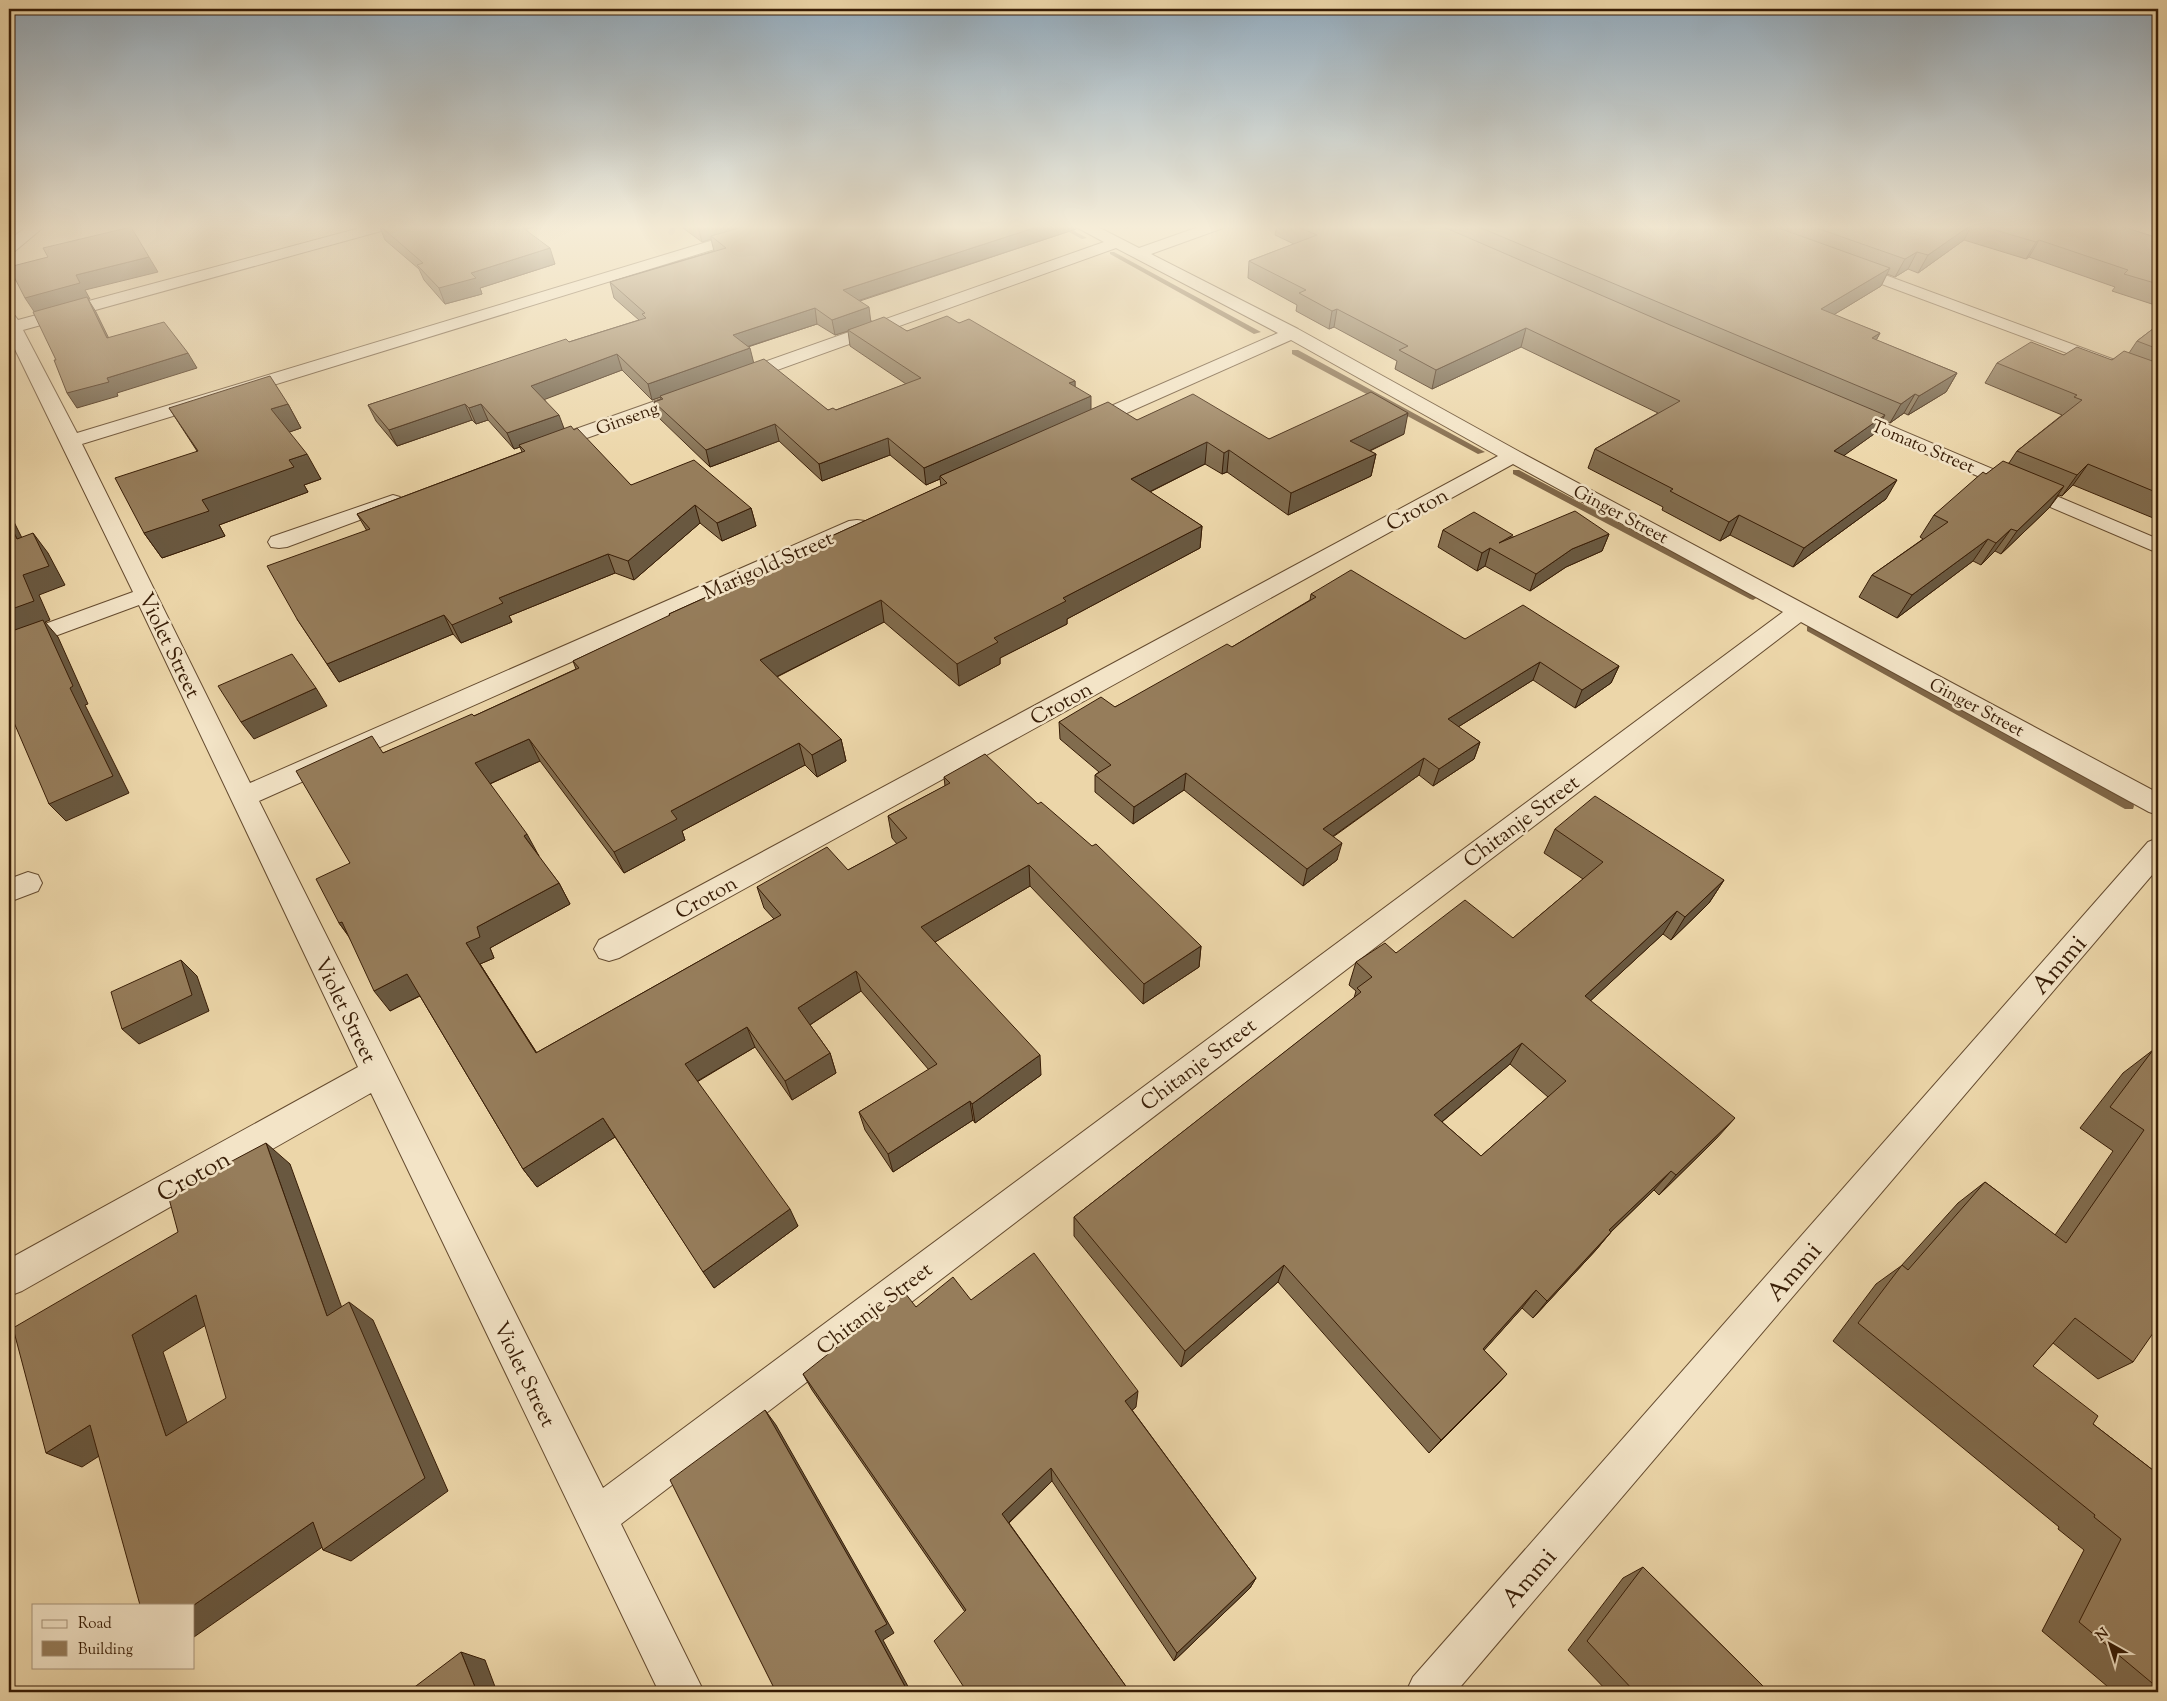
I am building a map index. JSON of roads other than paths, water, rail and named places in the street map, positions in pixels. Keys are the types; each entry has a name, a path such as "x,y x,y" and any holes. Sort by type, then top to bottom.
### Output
{"street":[{"path":"10,325 87,304"},
{"path":"71,442 517,304"},
{"name":"Ginseng","path":"533,451 944,304"},
{"name":"Ginger Street","path":"1235,304 1292,333 1513,456 2158,805"},
{"path":"1950,304 2158,382"},
{"name":"Violet Street","path":"10,325 71,442 377,1073 682,1692"},
{"path":"1064,434 1292,333"},
{"name":"Tomato Street","path":"1823,404 2158,547"},
{"name":"Croton","path":"610,949 1513,456"},
{"path":"279,542 411,495"},
{"name":"Marigold Street","path":"244,797 873,519"},
{"path":"9,645 146,595"},
{"name":"Chitanje Street","path":"596,1518 1800,611"},
{"name":"Ammi","path":"1428,1692 2158,849"},
{"name":"Croton","path":"9,1278 377,1073"}],"waterway":[{"path":"1206,304 1257,332"},
{"path":"1295,352 1481,452"},
{"path":"1516,472 1753,597"},
{"path":"1810,629 2129,806"}]}
